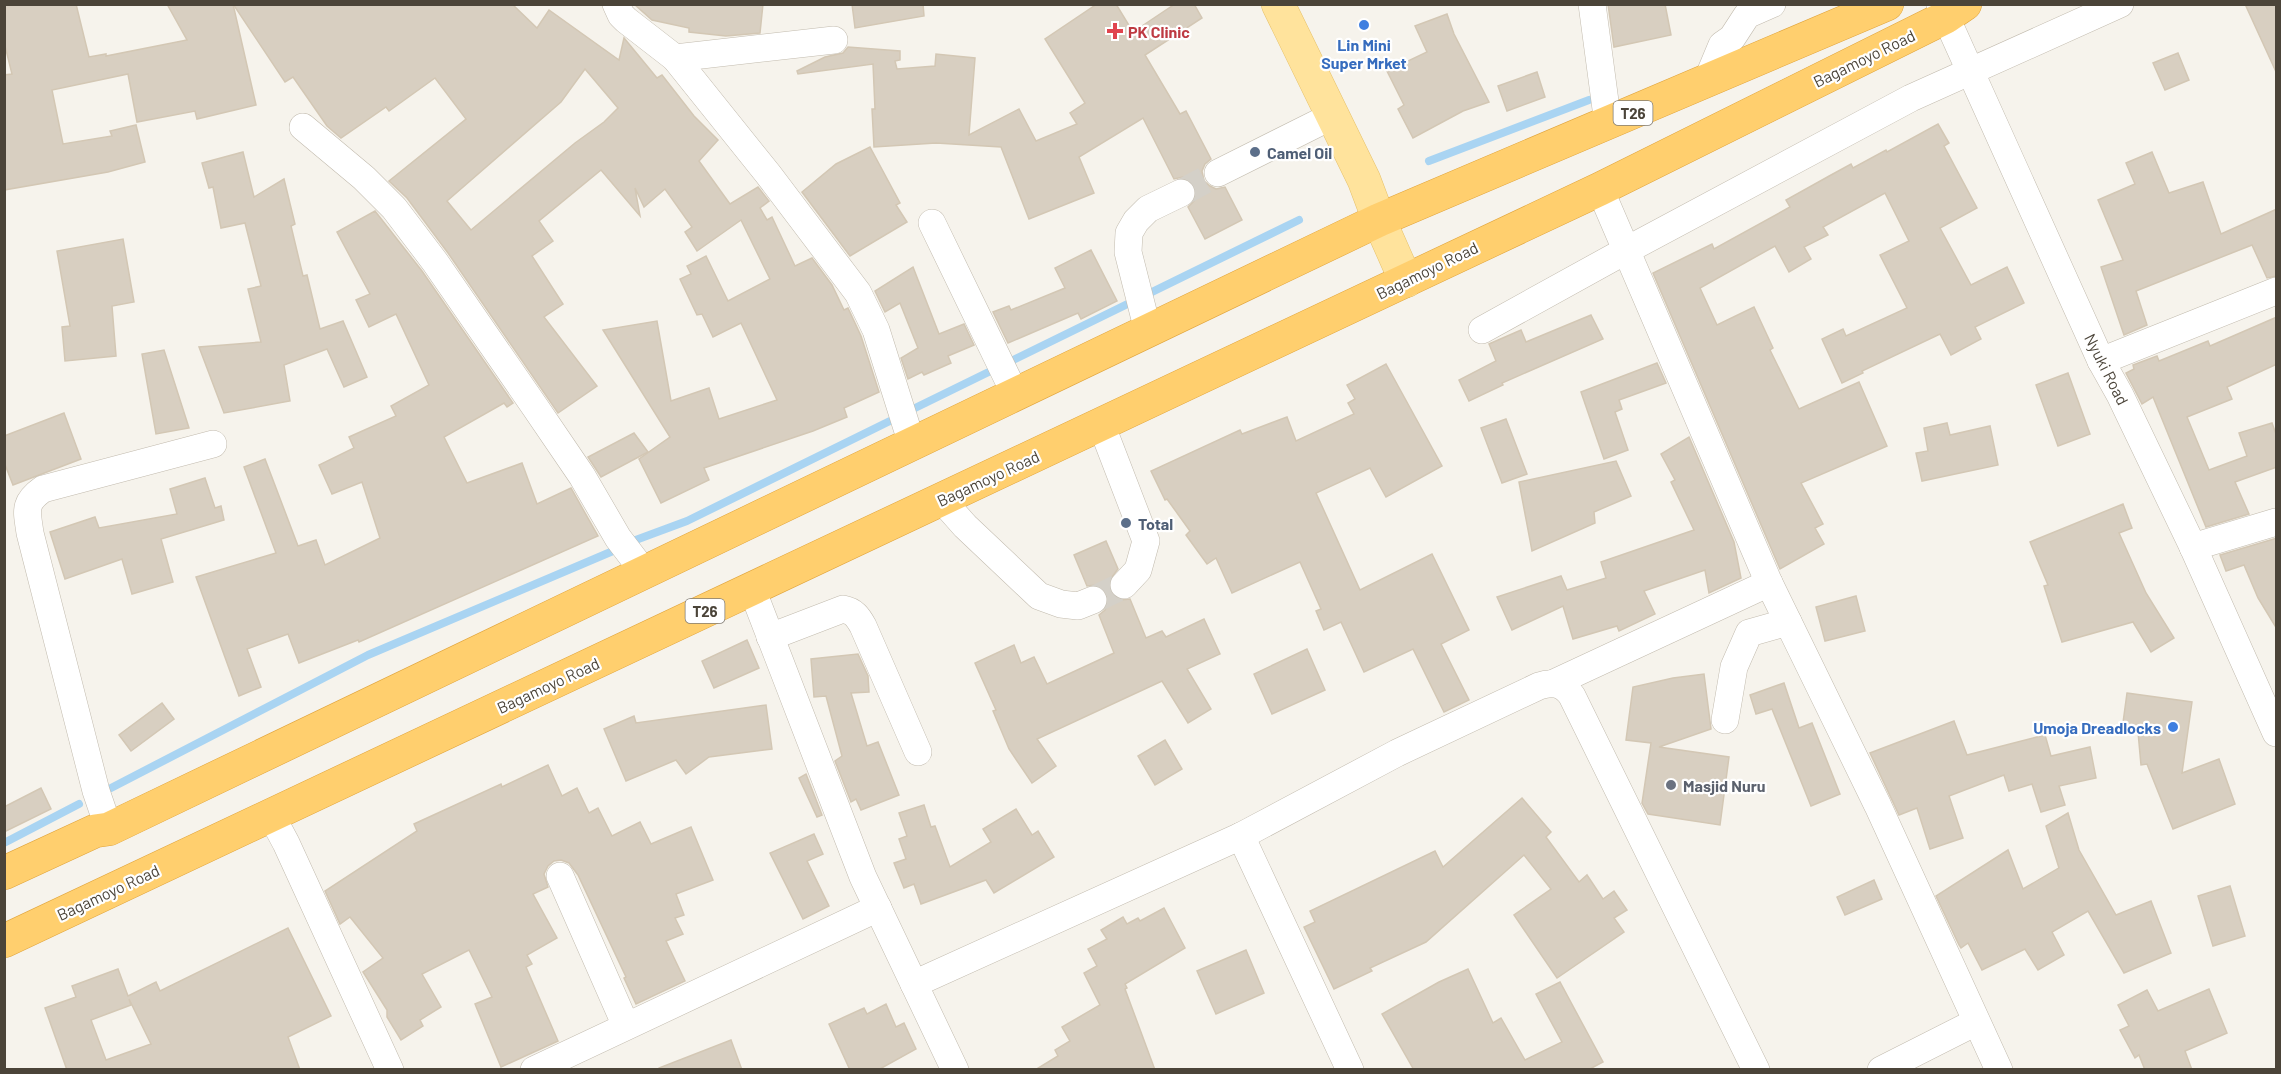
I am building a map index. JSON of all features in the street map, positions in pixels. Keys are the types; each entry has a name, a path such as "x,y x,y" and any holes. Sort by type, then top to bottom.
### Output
{"highway":[{"name":"T26","path":"4,873 95,831 109,829 912,444 1006,376 1148,331 1378,220 1707,81 1833,16 1887,4"},
{"name":"Bagamoyo Road","path":"4,940 1599,189 1951,9"}],"main road":[{"path":"1278,4 1364,180 1378,220 1406,281"}],"street":[{"path":"616,4 626,20 675,58 768,174 858,293 876,330 912,444"},
{"path":"1592,4 1608,124"},
{"path":"1707,81 1722,45 1732,38 1747,15 1772,4"},
{"path":"1482,330 1911,98 2120,4"},
{"name":"Nyuki Road","path":"1951,9 1969,73 2101,362 2120,395 2193,547 2277,733"},
{"path":"675,58 834,40"},
{"path":"1218,173 1332,116"},
{"path":"303,128 371,184 394,208 435,262 535,407 582,476 618,538 644,572"},
{"path":"1599,189 1769,583 1878,806 1999,1070"},
{"path":"1148,331 1128,252 1129,233 1136,220 1148,209 1181,193"},
{"path":"933,223 1006,376"},
{"path":"2101,362 2277,291"},
{"path":"1101,424 1146,541 1138,570 1124,585"},
{"path":"109,829 96,791 30,533 27,507 31,497 43,489 213,444"},
{"path":"942,500 965,526 1039,596 1061,604 1078,606 1093,600"},
{"path":"2193,547 2277,522"},
{"path":"914,984 1241,836 1397,753 1539,686 1554,683 1769,583"},
{"path":"752,589 863,877 955,1070"},
{"path":"770,637 843,609 850,610 863,626 918,752"},
{"path":"1725,720 1734,667 1749,633 1788,622"},
{"path":"1554,683 1568,690 1572,696 1756,1070"},
{"path":"271,816 286,843 390,1070"},
{"path":"1241,836 1350,1070"},
{"path":"560,876 626,1026"},
{"path":"534,1070 878,908"},
{"path":"1881,1070 1976,1022"}],"building":[{"path":"4,4 76,4 89,57 106,54 106,56 187,40 167,4 233,4 256,105 197,119 195,111 137,122 128,74 52,90 63,144 112,136 110,131 136,125 145,162 108,172 4,190 4,75 12,74 4,42"},
{"path":"233,4 512,4 537,28 549,10 619,60 624,38 657,78 662,75 694,116 718,140 699,161 730,204 758,187 769,201 760,208 767,220 772,217 795,266 812,258 832,285 844,310 848,308 861,336 879,392 844,408 847,417 704,468 709,480 661,503 639,459 670,437 603,330 657,321 671,401 709,388 719,419 777,400 741,323 713,337 702,314 697,315 680,279 691,274 687,266 706,256 728,301 770,279 741,220 697,251 685,232 692,227 665,189 644,207 635,188 640,216 601,170 539,221 553,241 532,256 563,304 544,317 597,386 558,413 448,253 407,198 389,181 466,119 435,78 389,111 386,107 341,138 327,126 293,77 285,82","holes":["585,69 618,108 604,122 575,143 471,230 447,201 561,102"]},
{"path":"634,4 763,4 760,33 726,36 689,32 689,28 652,20"},
{"path":"852,4 923,4 924,16 855,28"},
{"path":"1097,4 1116,4 1133,32 1175,4 1194,4 1202,18 1145,55 1180,114 1186,111 1211,159 1202,171 1204,181 1216,189 1225,187 1242,220 1205,239 1188,207 1197,195 1195,186 1183,177 1174,179 1143,118 1079,157 1094,193 1029,219 1001,147 936,143 874,147 873,64 798,74 797,71 825,57 843,53 848,47 900,51 900,60 895,61 897,69 935,66 936,54 975,58 969,135 1019,109 1036,141 1077,124 1070,113 1085,103 1045,39"},
{"path":"1608,4 1665,4 1671,35 1614,47"},
{"path":"2245,4 2277,4 2277,74"},
{"path":"1447,14 1454,34 1489,102 1463,111 1413,138 1398,109 1404,105 1387,71 1427,52 1415,26"},
{"path":"2178,53 2189,80 2165,90 2153,63"},
{"path":"1537,72 1545,97 1507,111 1498,86"},
{"path":"1938,124 1949,143 1944,146 1977,208 1940,228 1971,285 2007,267 2024,303 1975,327 1981,339 1951,355 1940,334 1842,383 1822,339 1843,329 1846,336 1907,308 1880,255 1909,241 1885,193 1823,227 1828,235 1804,247 1811,259 1789,272 1775,246 1700,288 1717,325 1754,307 1773,348 1770,350 1799,409 1859,382 1887,446 1801,483 1823,524 1815,528 1824,544 1780,569 1653,273 1712,244 1714,249 1790,207 1786,200 1851,164 1853,168"},
{"path":"870,147 900,203 896,205 907,222 850,256 802,192 836,164"},
{"path":"243,152 254,197 284,179 295,224 291,226 303,276 307,275 320,329 343,321 367,377 344,387 327,349 284,365 290,401 224,413 199,347 261,342 248,289 261,286 245,223 221,228 213,187 209,188 202,163"},
{"path":"2152,152 2169,193 2203,182 2221,234 2277,209 2277,276 2267,278 2252,245 2136,291 2147,325 2124,335 2101,267 2123,260 2098,200 2135,184 2126,163"},
{"path":"375,211 422,271 513,403 507,407 504,403 444,437 467,483 522,463 537,504 571,488 598,536 359,642 358,640 299,663 288,634 247,649 261,687 239,696 196,577 276,553 244,467 265,459 298,546 316,540 325,565 380,538 362,482 332,494 319,465 354,448 349,437 396,416 391,406 429,385 396,314 369,327 356,300 370,294 337,232"},
{"path":"123,239 134,302 112,306 116,356 65,361 62,327 70,326 57,251"},
{"path":"1091,250 1117,301 1081,319 1078,313 1008,343 993,312 1009,306 1011,310 1065,288 1055,268"},
{"path":"913,267 939,334 964,324 974,345 948,356 951,363 924,375 922,372 908,379 901,358 918,348 900,303 885,312 875,291"},
{"path":"1591,315 1603,339 1502,383 1503,385 1469,401 1459,380 1496,361 1489,344 1521,330 1526,342"},
{"path":"2277,317 2277,364 2227,387 2232,399 2187,417 2209,470 2247,456 2239,433 2272,423 2277,437 2277,467 2235,482 2249,514 2206,527 2153,397 2142,404 2126,373 2134,369 2133,365 2157,356 2159,361 2208,341 2210,346"},
{"path":"164,350 189,428 156,434 142,354"},
{"path":"1657,363 1666,383 1619,400 1622,409 1615,412 1628,450 1604,459 1581,392"},
{"path":"1386,364 1442,466 1386,497 1370,468 1316,493 1360,590 1432,554 1469,630 1441,644 1469,700 1444,712 1413,649 1364,672 1341,622 1324,630 1316,611 1321,609 1300,562 1232,593 1216,558 1207,564 1186,535 1190,531 1167,499 1165,500 1151,471 1240,430 1242,434 1287,417 1296,441 1354,414 1348,403 1355,399 1347,385"},
{"path":"2068,373 2090,434 2058,446 2036,385"},
{"path":"64,413 81,459 13,485 4,462 4,436"},
{"path":"1506,419 1527,474 1502,483 1481,428"},
{"path":"1947,423 1950,435 1990,426 1998,465 1922,481 1916,453 1928,451 1924,428"},
{"path":"634,433 648,452 601,477 588,457"},
{"path":"1689,437 1734,542 1741,578 1709,593 1705,570 1644,591 1655,614 1619,631 1617,626 1573,639 1563,606 1512,630 1497,597 1561,576 1567,590 1606,578 1601,562 1694,530 1671,482 1675,480 1661,454"},
{"path":"1616,461 1631,496 1594,512 1595,523 1532,551 1519,482"},
{"path":"205,478 215,508 221,506 224,520 161,539 173,582 132,594 122,559 65,579 50,532 95,517 99,528 177,514 170,489"},
{"path":"2123,504 2132,528 2119,533 2146,593 2174,638 2151,652 2133,622 2062,642 2044,586 2048,585 2030,542"},
{"path":"2277,538 2277,629 2258,598 2244,565 2226,571 2220,555"},
{"path":"1106,541 1118,569 1109,581 1109,590 1120,600 1130,599 1146,638 1162,631 1166,637 1204,619 1220,654 1187,669 1211,709 1188,723 1162,681 1037,739 1056,766 1032,783 1009,749 993,711 996,710 975,663 1014,645 1021,663 1034,657 1047,684 1114,653 1099,615 1108,603 1107,594 1103,588 1096,585 1087,586 1074,555"},
{"path":"1856,596 1865,631 1825,641 1816,607"},
{"path":"747,640 759,668 714,688 702,661"},
{"path":"1307,649 1325,690 1272,714 1254,674"},
{"path":"858,654 868,676 869,692 851,693 867,746 878,742 899,795 861,810 856,799 851,802 835,761 842,756 826,696 814,697 811,659"},
{"path":"1704,674 1711,729 1659,747 1729,757 1720,825 1648,814 1642,803 1651,743 1626,740 1633,687"},
{"path":"1784,683 1799,728 1812,723 1840,794 1811,806 1772,709 1756,714 1750,695"},
{"path":"2127,693 2192,702 2182,773 2219,759 2235,804 2173,829 2147,764 2141,765 2138,732 2122,730"},
{"path":"162,703 174,719 131,751 119,735"},
{"path":"766,705 772,749 709,757 686,774 676,760 626,781 604,729 634,716 636,723"},
{"path":"1954,721 1967,755 2045,735 2051,756 2090,747 2096,778 2059,786 2065,805 2041,812 2032,784 2009,791 2004,775 1949,796 1963,838 1930,849 1917,808 1899,815 1870,753"},
{"path":"1165,740 1182,769 1155,785 1138,756"},
{"path":"548,765 562,796 577,788 589,813 598,808 612,836 640,822 651,844 691,827 713,880 676,894 684,915 675,918 683,934 666,941 685,981 636,1004 624,978 626,977 578,875 569,863 561,860 554,861 544,874 548,887 533,894 557,938 527,955 532,964 526,967 558,1041 501,1067 475,1004 492,997 469,950 422,974 441,1007 420,1020 423,1026 401,1040 387,1017 387,1010 363,972 383,958 350,917 340,924 325,891 417,831 414,824"},
{"path":"806,774 822,815 817,817 799,778"},
{"path":"41,788 51,809 4,832 4,807"},
{"path":"1522,798 1551,832 1546,837 1579,882 1587,875 1603,899 1614,891 1627,910 1614,918 1624,932 1557,978 1514,915 1551,889 1524,855 1426,942 1370,968 1372,971 1334,989 1304,927 1315,922 1310,911 1435,851 1443,867"},
{"path":"924,805 931,827 935,826 950,867 991,842 983,829 1016,809 1032,835 1038,831 1054,857 994,893 986,880 921,904 914,884 904,888 894,863 906,859 899,839 907,836 899,813"},
{"path":"2068,813 2079,850 2116,915 2151,901 2171,953 2124,973 2088,911 2052,932 2064,955 2038,970 2025,949 1982,970 1968,943 1961,948 1959,945 1936,896 2008,850 2023,889 2059,868 2046,826"},
{"path":"814,834 823,854 807,861 829,906 803,919 770,853"},
{"path":"1874,880 1882,899 1845,915 1837,897"},
{"path":"2230,886 2245,936 2213,946 2198,896"},
{"path":"1164,908 1185,948 1125,984 1155,1070 1035,1070 1058,1056 1055,1050 1070,1041 1062,1027 1100,1005 1084,973 1097,966 1088,949 1107,939 1101,930 1123,917 1127,924 1138,918 1140,921"},
{"path":"288,928 331,1016 288,1037 300,1070 67,1070 45,1008 76,997 72,986 118,969 128,996 156,982 160,991","holes":["129,999 151,1044 106,1060 91,1020 131,1005"]},
{"path":"1246,950 1264,993 1216,1014 1197,971"},
{"path":"1468,969 1493,1023 1501,1018 1525,1060 1562,1042 1536,994 1560,982 1603,1062 1588,1070 1414,1070 1382,1014 1439,982"},
{"path":"2209,989 2227,1033 2185,1051 2192,1070 2145,1070 2139,1055 2135,1058 2120,1030 2129,1026 2118,1005 2147,990 2158,1011"},
{"path":"886,1004 896,1027 904,1023 916,1049 878,1070 850,1070 829,1024 864,1008 867,1014"},
{"path":"731,1040 742,1070 659,1070 659,1068"}],"waterway":[{"path":"1429,161 1589,100"},
{"path":"911,410 1299,220"},
{"path":"633,541 687,521 898,417"},
{"path":"111,788 368,655 613,551"},
{"path":"4,843 79,804"}],"tunnel":[{"path":"1181,193 1218,173"},
{"path":"1093,600 1124,585"}],"place":[{"name":"Lin Mini Super Mrket","path":"1364,25"},
{"name":"PK Clinic","path":"1115,31"},
{"name":"Camel Oil","path":"1255,152"},
{"name":"Total","path":"1126,523"},
{"name":"Umoja Dreadlocks","path":"2173,727"},
{"name":"Masjid Nuru","path":"1671,785"}]}
